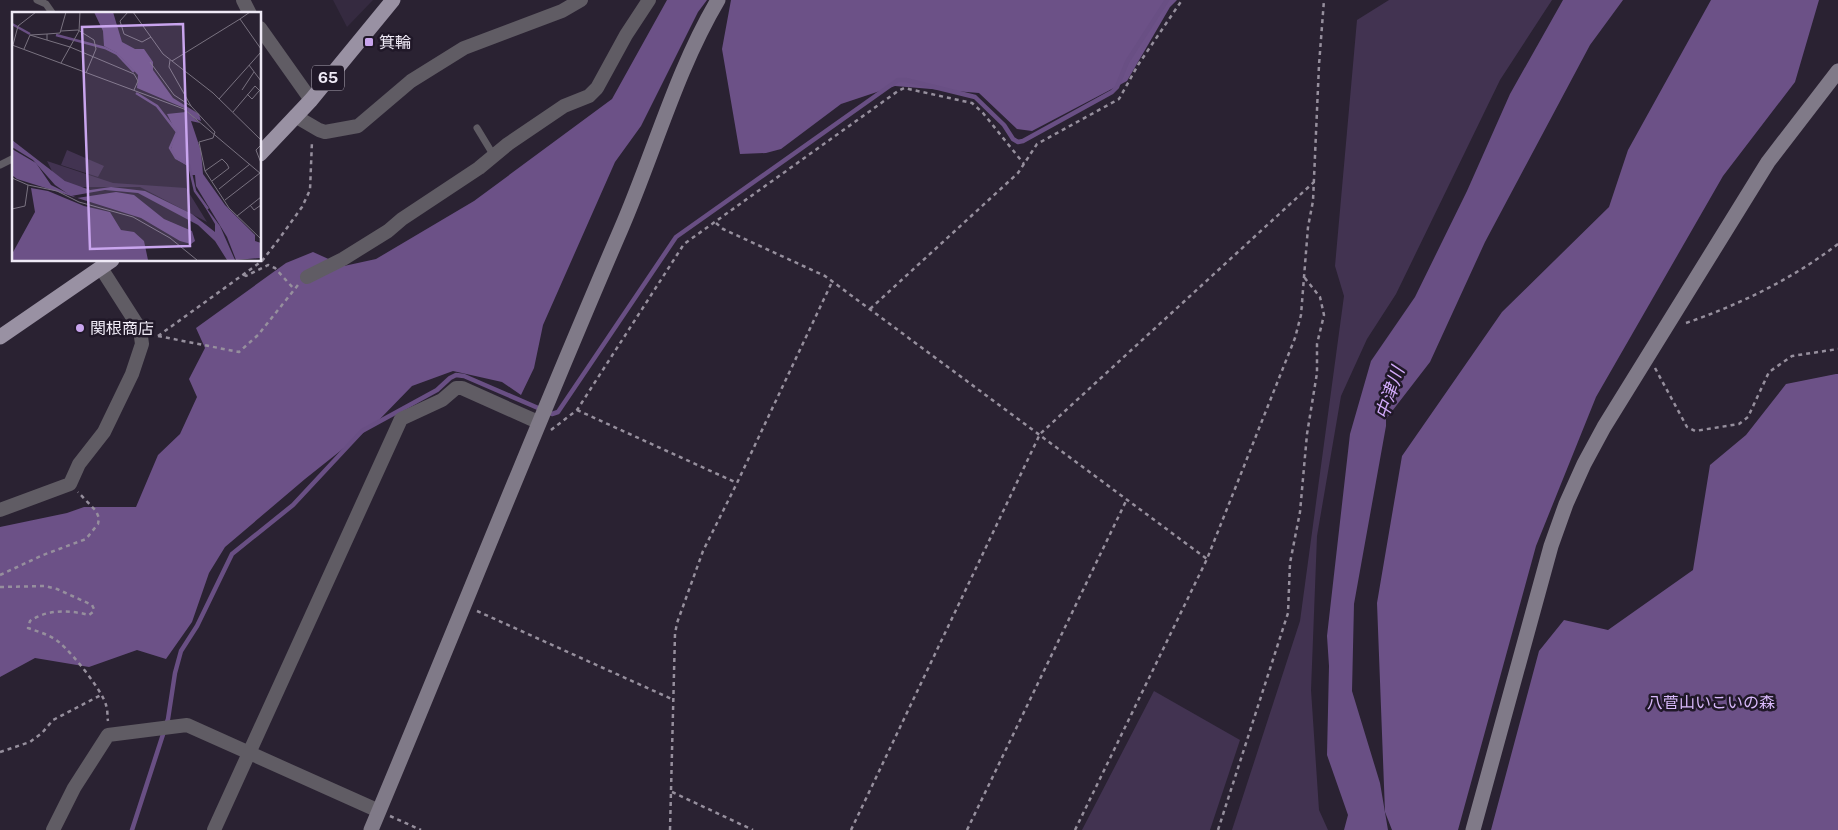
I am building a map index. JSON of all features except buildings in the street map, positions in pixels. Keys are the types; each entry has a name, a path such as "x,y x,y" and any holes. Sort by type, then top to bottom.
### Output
{"main road":[{"name":"65","path":"261,153 310,100 393,0"},
{"path":"0,337 107,263"}],"street":[{"path":"243,0 249,12"},
{"path":"295,116 316,129 325,132 358,126 412,81 464,48 562,11 581,0"},
{"path":"307,277 343,259 388,231 402,219 479,168 564,106 589,96 597,88 626,35 649,0"},
{"path":"371,830 537,424 630,209 678,83 708,17 718,0"},
{"path":"261,29 310,100"},
{"path":"1472,830 1546,565 1566,504 1584,464 1648,356 1768,162 1838,71"},
{"path":"0,510 70,484 79,464 104,432 132,374 142,344 140,329 107,263"},
{"path":"214,830 401,420 442,400 456,388 462,388 537,424"},
{"path":"53,830 74,788 108,735 188,725 379,811"}],"lane":[{"path":"37,0 46,4 52,12"},
{"path":"476,128 494,156"},
{"path":"0,165 12,159"}],"path":[{"path":"870,309 1018,173 1037,144 1119,99 1138,65 1182,0"},
{"path":"1075,830 1207,558 1295,338 1301,315 1314,181 1324,0"},
{"path":"537,424 545,435 577,410 684,244 716,223 898,90 904,88 972,103 983,113 1024,164"},
{"path":"142,344 146,344 158,336 244,275 262,261 279,240 302,207 310,190 312,140 316,129"},
{"path":"851,830 1040,434 1314,181"},
{"path":"716,223 723,229 825,276 1207,558"},
{"path":"1670,320 1686,323 1766,290 1811,265 1838,244"},
{"path":"244,275 246,276 268,265 275,268 294,289"},
{"path":"158,336 239,352 258,335 294,289 307,277"},
{"path":"1218,830 1288,613 1290,562 1300,512 1307,434 1317,373 1317,344 1324,315 1320,297 1304,277"},
{"path":"670,830 675,634 677,623 703,551 832,282"},
{"path":"1648,356 1688,427 1695,431 1739,424 1748,417 1769,372 1792,356 1838,349"},
{"path":"577,410 737,483"},
{"path":"0,575 43,555 86,539 98,524 99,518 96,511 70,484"},
{"path":"967,830 1127,499"},
{"path":"0,587 44,586 57,589 92,605 94,609 89,615 76,611 58,612 30,620 28,628 48,635 60,642 102,695 107,706 108,735"},
{"path":"464,605 674,700"},
{"path":"0,752 30,742 42,733 53,720 102,695"},
{"path":"672,792 753,830"},
{"path":"379,811 421,830"}],"shaded area":[{"path":"333,0 373,0 347,27"},
{"path":"1389,0 1552,0 1500,80 1396,294 1367,339 1341,396 1317,536 1311,690 1319,810 1328,830 1232,830 1300,621 1344,296 1335,266 1357,20"},
{"path":"1154,691 1240,740 1210,830 1082,830"}],"green space":[{"path":"667,0 707,0 698,12 641,126 615,162 543,325 534,368 521,395 502,382 453,371 412,386 378,421 305,479 225,547 209,573 192,622 166,659 137,650 89,667 35,658 0,677 0,527 67,513 84,507 136,507 158,455 180,434 197,397 189,379 205,348 196,328 286,263 313,252 344,266 376,259 474,201 612,99"},
{"path":"731,0 1177,0 1170,7 1127,81 1032,131 1017,129 979,93 895,86 841,104 781,149 766,153 740,154 722,49"},
{"path":"1711,0 1819,0 1795,82 1723,176 1596,397 1536,546 1458,830 1392,830 1385,812 1377,603 1402,456 1502,312 1609,207 1628,150"},
{"name":"八菅山いこいの森","path":"1838,374 1838,830 1491,830 1539,651 1564,620 1608,630 1693,570 1710,465 1746,435 1786,384"}],"water":[{"name":"中津川","path":"1563,0 1623,0 1590,45 1485,242 1430,362 1386,419 1354,604 1352,691 1380,783 1388,830 1344,830 1348,815 1327,755 1329,666 1327,636 1350,434 1371,361 1415,297 1467,191 1510,94"}],"waterway":[{"path":"132,830 168,719 175,673 181,651 197,626 232,554 293,505 362,431 437,390 456,375 464,376 552,414 558,412 676,237 898,80 906,80 975,97 1004,125 1013,139 1018,142 1023,141 1112,92 1117,87 1127,62 1167,0"}],"place":[{"name":"箕輪","path":"369,42"},
{"name":"関根商店","path":"80,328"}]}
